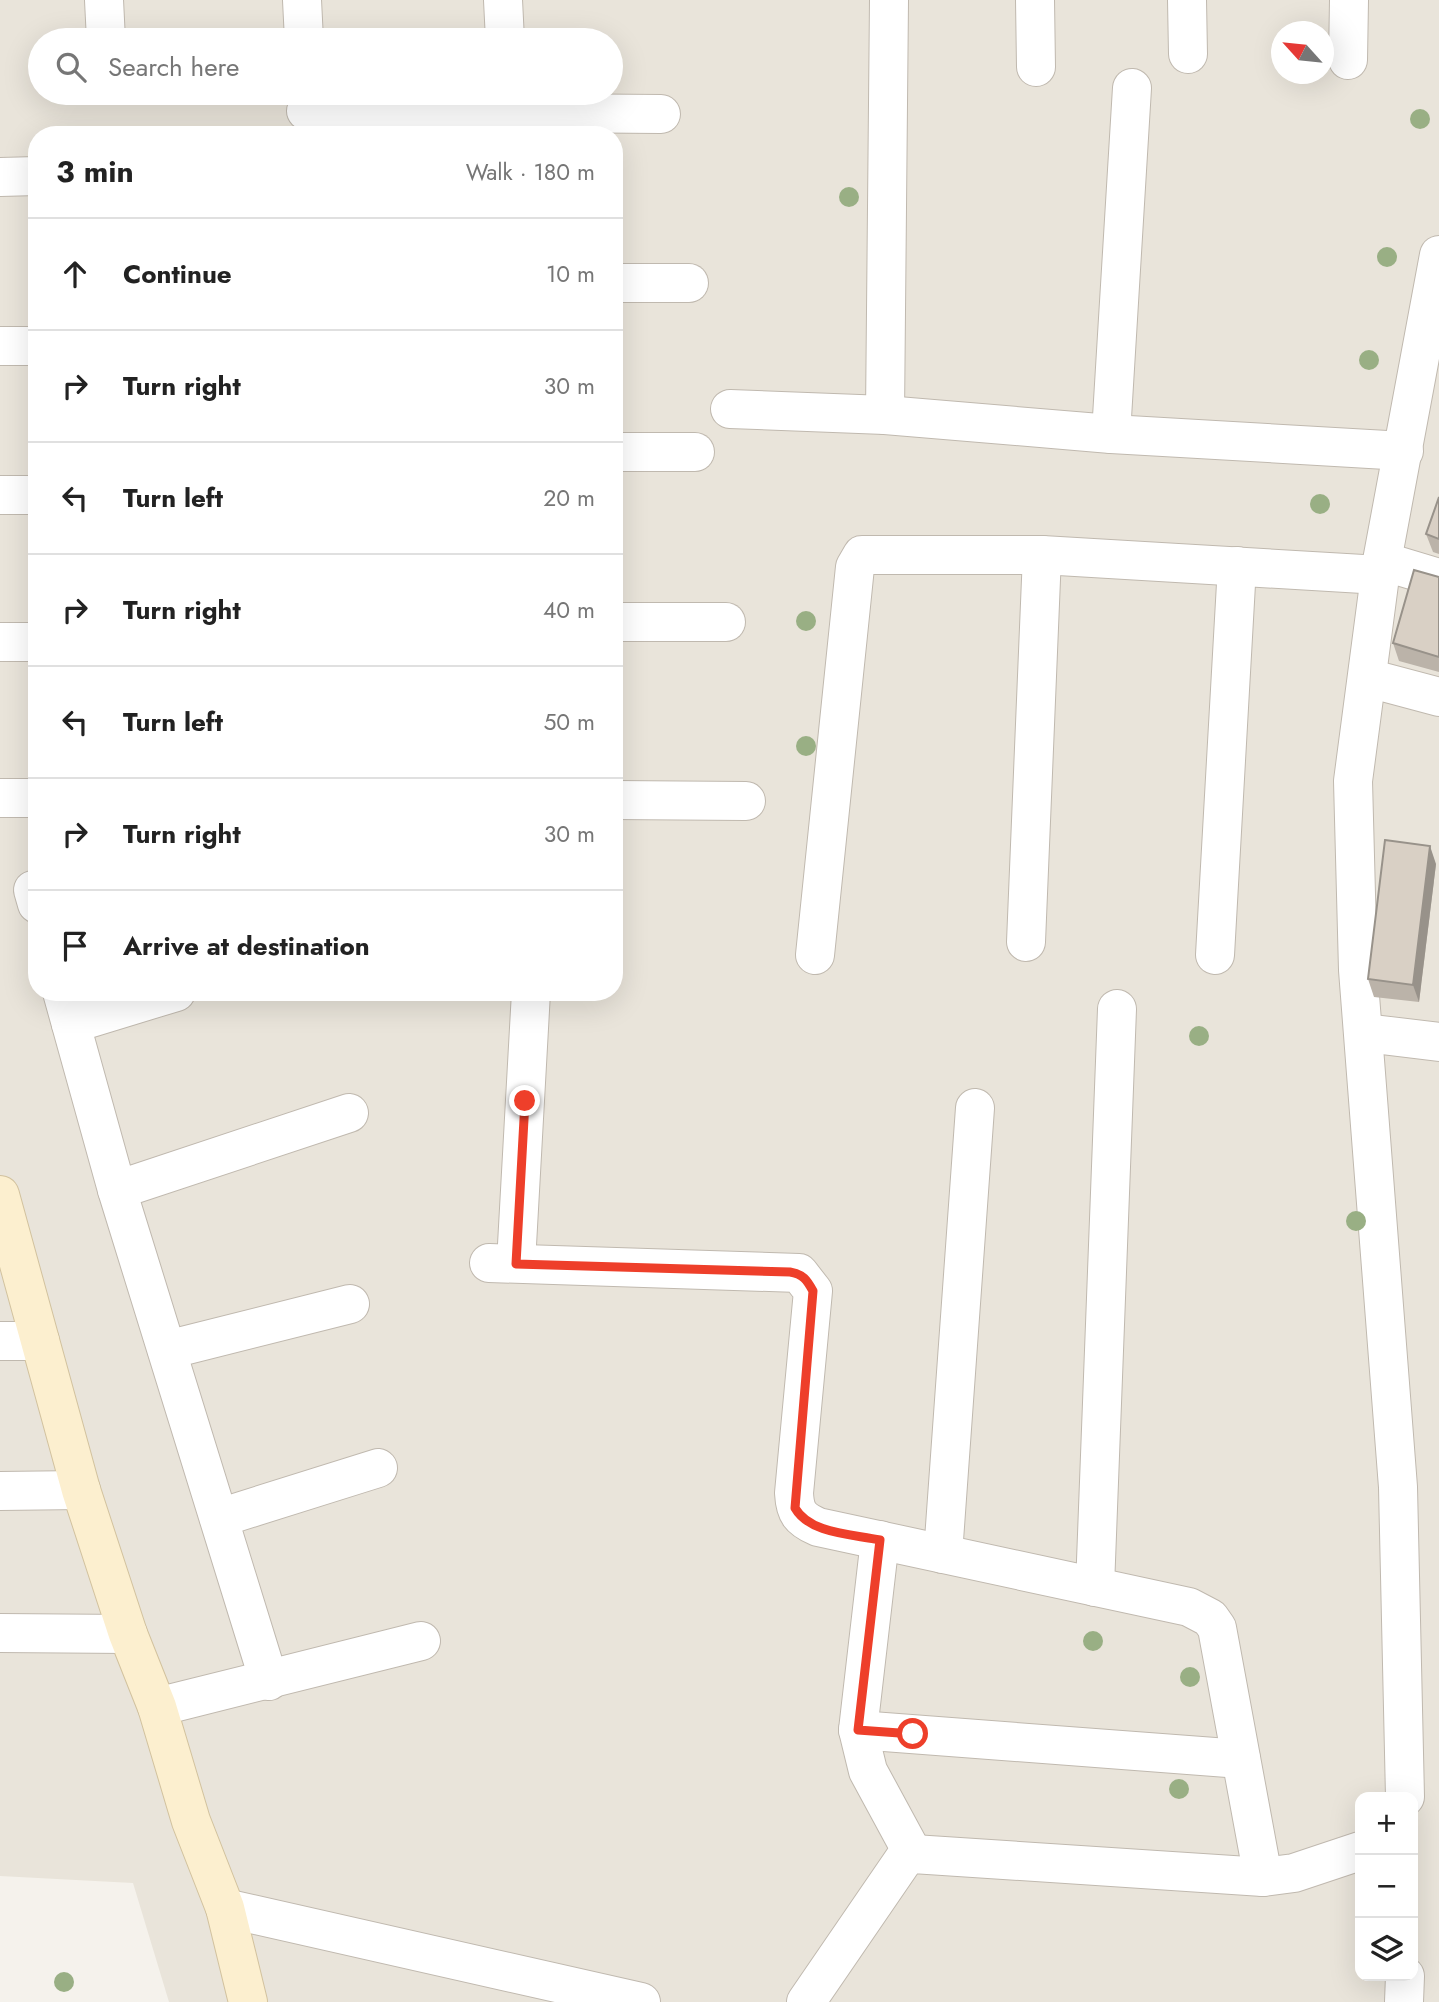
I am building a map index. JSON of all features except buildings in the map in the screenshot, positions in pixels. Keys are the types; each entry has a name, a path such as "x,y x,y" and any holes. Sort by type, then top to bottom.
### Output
{"street":[{"path":"104,0 105,28"},
{"path":"303,0 304,28"},
{"path":"503,0 504,28"},
{"path":"885,415 889,0"},
{"path":"1035,0 1036,67"},
{"path":"1186,0 1188,54"},
{"path":"1348,60 1349,0"},
{"path":"1111,434 1132,88"},
{"path":"306,113 453,105"},
{"path":"546,105 661,114"},
{"path":"0,177 28,176"},
{"path":"1405,1792 1398,1487 1365,1033 1358,970 1353,781 1381,568 1404,452 1431,354 1439,255"},
{"path":"623,284 689,283"},
{"path":"0,346 28,345"},
{"path":"730,409 885,415 1111,434 1404,452"},
{"path":"623,452 695,452"},
{"path":"0,495 28,495"},
{"path":"816,955 855,567 862,555 1042,555 1237,566 1381,568 1439,578"},
{"path":"1026,942 1042,555"},
{"path":"1215,955 1237,566"},
{"path":"623,622 726,622"},
{"path":"0,642 28,642"},
{"path":"1368,678 1439,697"},
{"path":"0,798 28,798"},
{"path":"623,800 746,801"},
{"path":"114,1001 66,1008 117,1191 269,1681"},
{"path":"530,1001 503,1263 799,1273 813,1291 795,1508 801,1519 818,1527 1189,1607 1210,1618 1217,1628 1263,1877"},
{"path":"1095,1587 1117,1009"},
{"path":"1365,1033 1439,1042"},
{"path":"943,1554 975,1108"},
{"path":"117,1191 349,1113"},
{"path":"1,1202 81,1490 128,1634 157,1707 191,1821 225,1908 248,2002"},
{"path":"167,1350 350,1304"},
{"path":"0,1340 40,1341"},
{"path":"219,1518 378,1468"},
{"path":"0,1490 81,1490"},
{"path":"880,1540 858,1730 869,1771 913,1854"},
{"path":"0,1633 128,1634"},
{"path":"157,1707 421,1641"},
{"path":"858,1730 1241,1759"},
{"path":"806,2002 904,1859 913,1854 1263,1877 1294,1873 1355,1853"},
{"path":"225,1908 642,2002"},
{"path":"1404,2002 1405,1981"}],"shaded area":[{"path":"0,0 1439,0 1439,2002 169,2002 133,1883 0,1876"}],"route":[{"path":"525,1101 516,1264 790,1272 799,1273 807,1280 813,1291 794,1493 795,1508 801,1519 818,1527 880,1540 858,1730 913,1734"}]}
